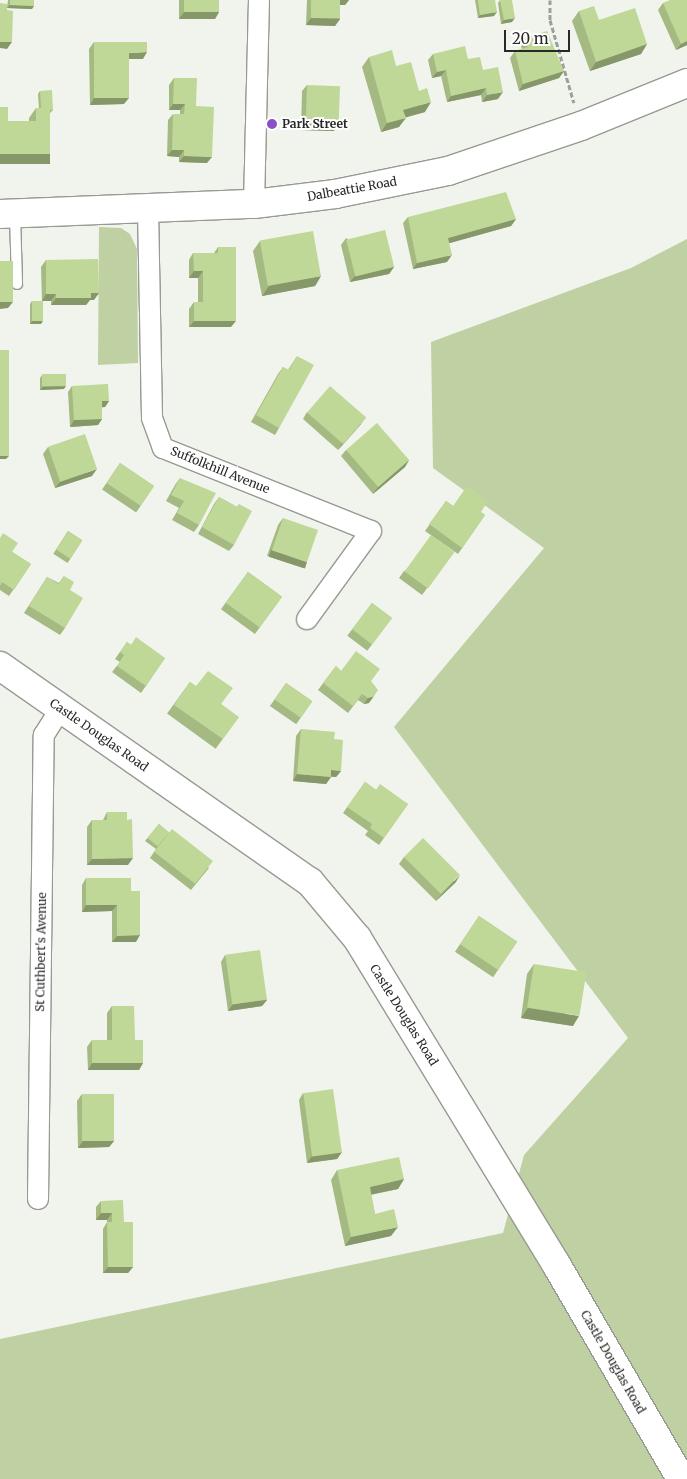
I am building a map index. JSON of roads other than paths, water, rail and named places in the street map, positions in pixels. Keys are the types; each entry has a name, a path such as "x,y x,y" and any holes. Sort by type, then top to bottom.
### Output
{"main road":[{"name":"Dalbeattie Road","path":"7,214 254,204 335,194 448,171 581,126 687,83"},
{"name":"Castle Douglas Road","path":"0,666 310,882 356,938 556,1264 681,1479"}],"street":[{"path":"254,204 259,0"},
{"name":"Suffolkhill Avenue","path":"148,209 152,418 162,448 372,531 307,619"},
{"name":"St Cuthbert's Avenue","path":"38,1200 44,735 60,708"}],"lane":[{"path":"7,214 17,284"}],"place":[{"name":"Park Street","path":"272,124"}]}
